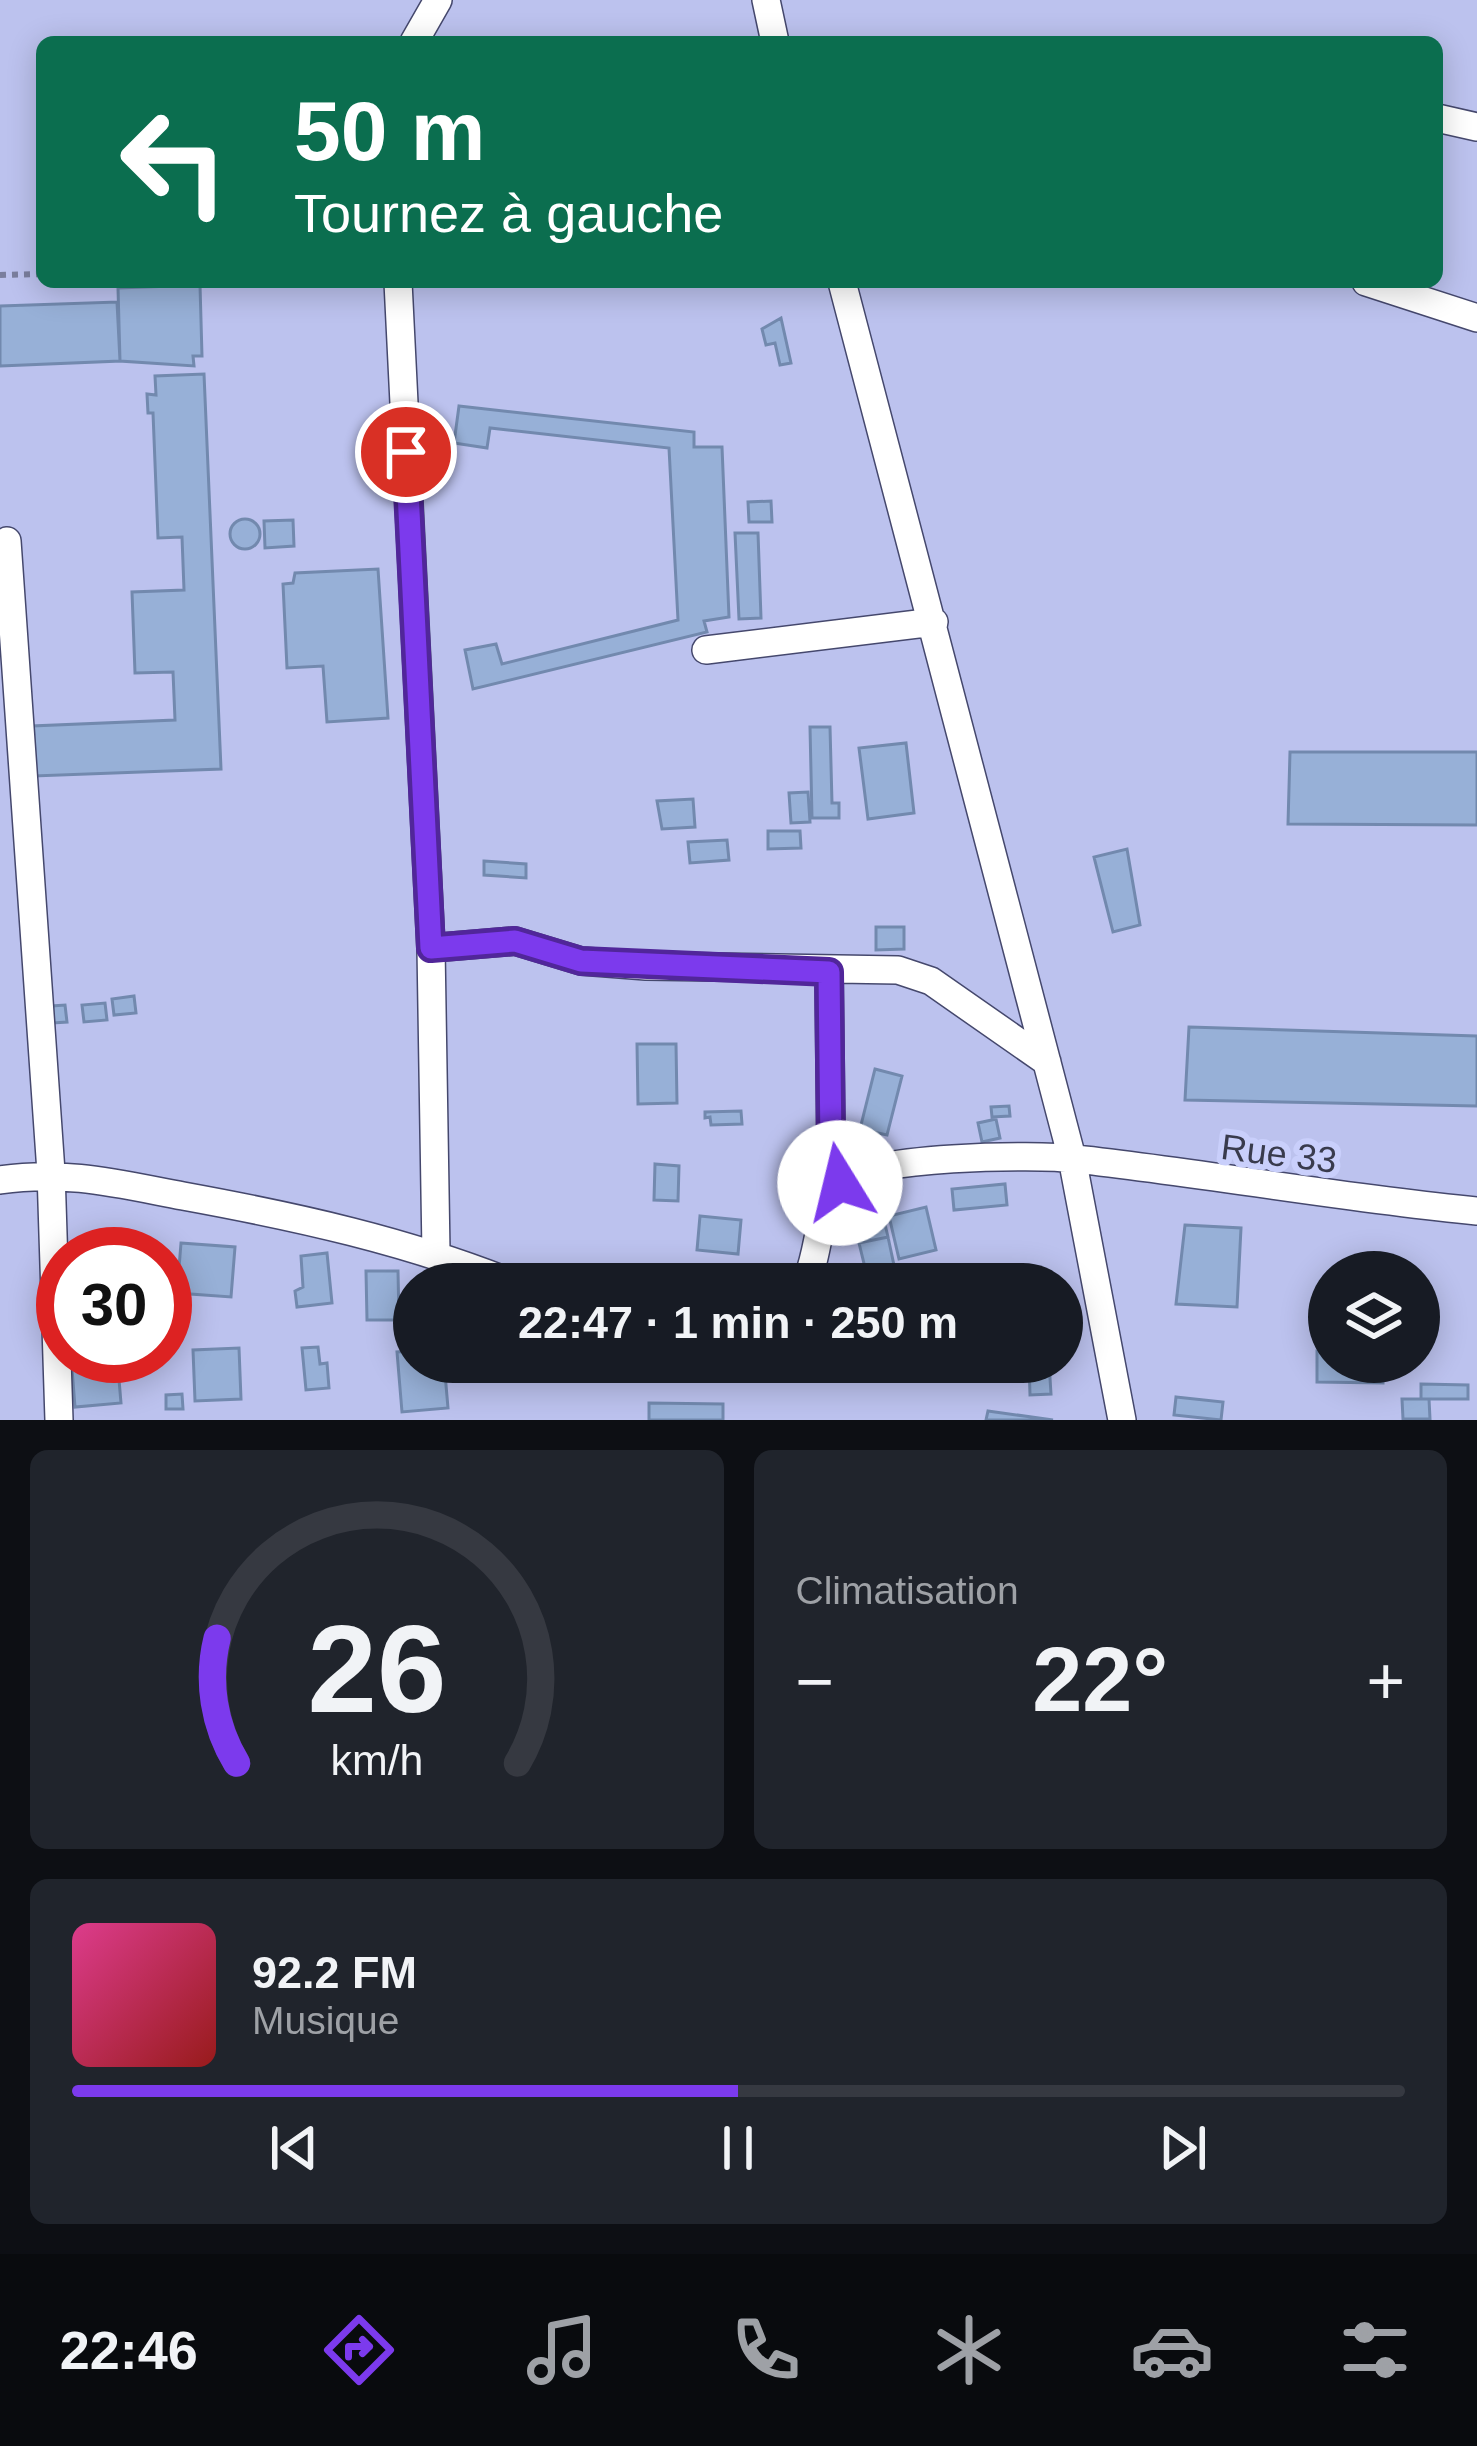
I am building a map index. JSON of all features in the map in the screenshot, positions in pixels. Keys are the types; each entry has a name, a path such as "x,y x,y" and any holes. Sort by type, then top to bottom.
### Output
{"street":[{"path":"417,36 438,0"},
{"path":"766,0 774,36"},
{"path":"1443,119 1477,127"},
{"path":"398,288 431,948 436,1252"},
{"path":"844,288 1072,1158 1122,1420"},
{"path":"1384,288 1477,318"},
{"path":"7,541 51,1172 59,1420"},
{"path":"706,650 934,622"},
{"path":"431,948 515,941 581,961 829,972 898,970 931,981 1047,1063"},
{"path":"810,1263 824,1211 840,1183 831,1145 829,972"},
{"name":"Rue 33","path":"840,1183 859,1169 894,1162 1072,1158 1296,1192 1477,1211"},
{"path":"0,1180 51,1172 364,1232 463,1263"}],"path":[{"path":"0,275 36,274"}],"building":[{"path":"118,288 200,288 202,356 193,356 194,366 120,361"},
{"path":"117,302 120,361 0,366 0,306"},
{"path":"781,318 791,363 780,365 775,343 766,345 762,329"},
{"path":"204,374 221,769 34,776 32,726 175,720 173,672 135,673 132,592 184,590 182,537 158,538 153,413 148,413 147,394 156,395 155,376"},
{"path":"459,406 694,432 694,447 722,447 729,617 704,621 707,632 473,689 465,650 496,644 502,664 678,620 669,448 490,428 487,448 454,443"},
{"path":"771,501 772,522 749,522 748,502"},
{"path":"245,519 256,523 260,534 256,545 245,549 234,545 230,534 234,523"},
{"path":"293,520 294,546 265,548 264,521"},
{"path":"735,533 758,533 761,618 739,619"},
{"path":"378,569 388,718 327,722 323,666 287,668 283,584 293,583 295,573"},
{"path":"810,727 830,727 832,803 839,803 839,818 812,818"},
{"path":"906,743 914,813 868,819 859,748"},
{"path":"1290,752 1477,752 1477,825 1288,824"},
{"path":"808,792 810,822 791,823 789,793"},
{"path":"693,799 695,827 662,829 657,801"},
{"path":"768,831 800,831 801,848 768,849"},
{"path":"727,840 729,860 690,863 688,842"},
{"path":"1127,849 1140,925 1113,932 1094,857"},
{"path":"484,861 526,864 526,878 484,875"},
{"path":"876,927 904,927 904,949 876,950"},
{"path":"134,996 136,1013 114,1015 112,999"},
{"path":"105,1003 107,1020 84,1022 82,1005"},
{"path":"65,1005 67,1022 53,1023 52,1006"},
{"path":"1189,1027 1477,1036 1477,1106 1185,1100"},
{"path":"637,1044 676,1044 677,1103 638,1104"},
{"path":"875,1069 902,1076 887,1135 860,1129"},
{"path":"1009,1106 1010,1116 992,1117 991,1107"},
{"path":"741,1111 742,1124 711,1125 710,1117 705,1118 705,1112"},
{"path":"996,1119 1000,1138 982,1142 978,1123"},
{"path":"655,1164 679,1166 678,1201 654,1200"},
{"path":"1005,1184 1007,1205 954,1210 952,1189"},
{"path":"880,1203 888,1237 864,1242 861,1223 869,1221 866,1206"},
{"path":"926,1207 936,1250 899,1259 889,1216"},
{"path":"700,1216 741,1220 738,1254 697,1250"},
{"path":"1185,1225 1241,1228 1237,1307 1176,1304"},
{"path":"888,1237 894,1263 864,1263 859,1243"},
{"path":"192,1244 235,1247 231,1297 192,1294"},
{"path":"327,1253 332,1303 297,1307 295,1291 303,1287 301,1256"},
{"path":"366,1271 393,1271 393,1320 367,1320"},
{"path":"318,1347 320,1364 327,1363 329,1388 306,1390 302,1348"},
{"path":"239,1348 241,1399 195,1401 193,1350"},
{"path":"73,1383 119,1383 121,1403 75,1407"},
{"path":"400,1383 446,1383 448,1408 402,1412"},
{"path":"1030,1383 1050,1383 1051,1394 1030,1395"},
{"path":"1421,1384 1468,1385 1468,1399 1421,1399"},
{"path":"182,1394 183,1409 166,1409 166,1395"},
{"path":"1176,1397 1223,1402 1221,1420 1174,1415"},
{"path":"1402,1399 1429,1399 1430,1419 1403,1419"},
{"path":"649,1403 723,1404 723,1420 649,1420"},
{"path":"988,1411 1053,1420 986,1420"}],"route":[{"path":"406,452 431,948 515,941 581,961 829,972 826,1028 831,1145 840,1183"}]}
